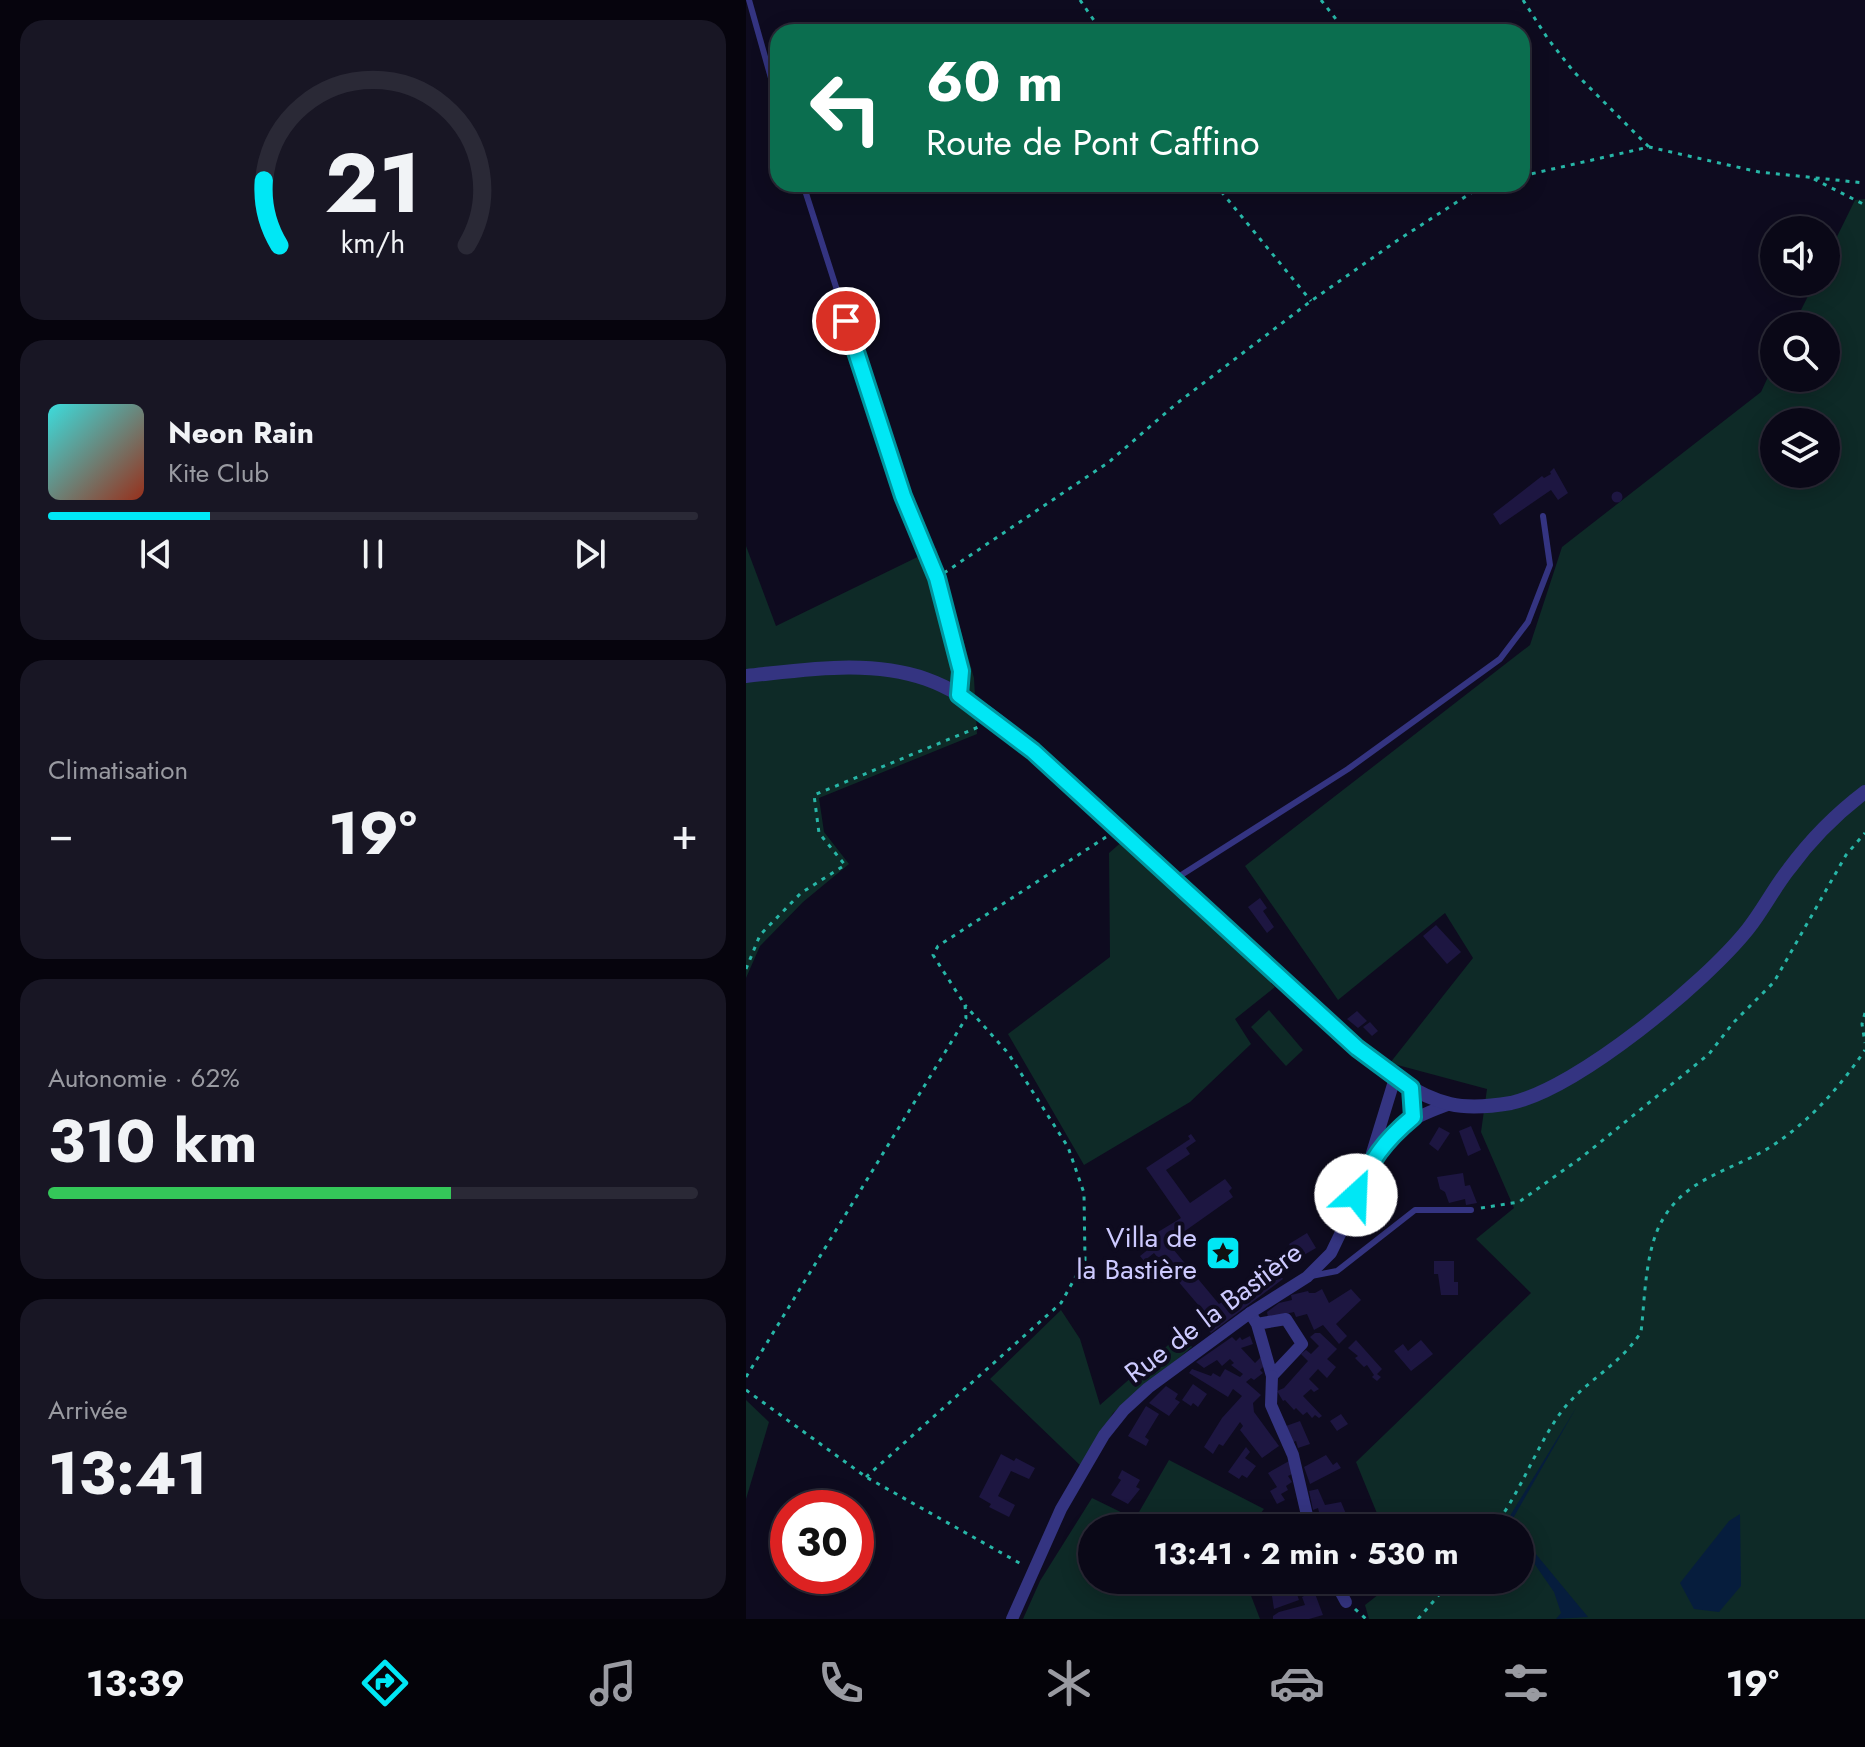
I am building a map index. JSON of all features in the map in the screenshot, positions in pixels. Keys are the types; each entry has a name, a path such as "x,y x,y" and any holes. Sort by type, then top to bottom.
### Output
{"street":[{"path":"746,676 848,667 891,671 926,679 959,695 995,720 1120,828 1357,1048 1411,1088 1450,1104 1511,1103 1569,1077 1627,1039 1723,956 1749,928 1814,838 1839,812 1865,792"},
{"path":"1368,1166 1395,1078"},
{"path":"1411,1088 1413,1117"},
{"path":"1368,1166 1391,1135 1413,1117 1450,1104"},
{"name":"Rue de la Bastière","path":"1012,1619 1061,1509 1104,1435 1124,1410 1148,1388 1254,1318 1307,1277 1331,1253 1368,1166"},
{"path":"1272,1376 1302,1344 1286,1319 1254,1318 1272,1376 1271,1405 1293,1455 1307,1514"},
{"path":"1342,1594 1346,1602"}],"lane":[{"path":"749,0 770,75"},
{"path":"806,192 903,496 937,578 961,671 959,695"},
{"path":"1175,879 1348,769 1500,659 1528,622 1550,565 1543,516"},
{"path":"1307,1277 1337,1271 1415,1210 1471,1210"}],"path":[{"path":"1080,0 1096,24"},
{"path":"1321,0 1340,24"},
{"path":"1523,0 1574,72 1649,147"},
{"path":"1530,174 1649,147 1759,172 1865,183"},
{"path":"1811,177 1865,205"},
{"path":"1222,192 1311,301"},
{"path":"937,578 1109,462 1176,404 1311,301 1473,192"},
{"path":"746,969 760,935 801,893 845,865 819,833 814,795 995,720"},
{"path":"866,1477 1061,1303 1085,1260 1084,1193 1068,1147 1008,1053 965,1005 933,955 938,946 1120,828"},
{"path":"1471,1210 1519,1202 1582,1157 1709,1054 1733,1023 1774,982 1846,855 1865,833"},
{"path":"746,1377 966,1018 965,1005"},
{"path":"1865,1013 1862,1024 1865,1043"},
{"path":"1501,1514 1559,1415 1633,1345 1641,1332 1654,1236 1663,1217 1682,1195 1704,1178 1771,1146 1806,1120 1832,1094 1865,1050"},
{"path":"746,1390 866,1477 1033,1571"},
{"path":"1418,1619 1440,1594"}],"green space":[{"path":"1865,199 1865,1619 1369,1619 1365,1605 1379,1594 1534,1594 1534,1514 1377,1514 1356,1462 1531,1293 1476,1239 1514,1208 1481,1132 1487,1089 1390,1063 1473,958 1445,913 1338,1000 1245,866 1530,645 1562,547 1761,392 1840,392 1840,312 1800,312 1808,296 1840,296 1840,231 1855,200"},
{"path":"746,546 776,626 936,548 974,678 977,734 819,798 824,832 849,864 803,902 760,946 746,978"},
{"path":"1124,840 1275,987 1235,1019 1251,1044 1190,1102 1084,1165 1008,1034 1110,957 1109,853"},
{"path":"1269,1010 1303,1050 1286,1066 1251,1027"},
{"path":"1061,1310 1080,1339 1100,1405 1183,1332 1192,1347 1113,1413 1082,1467 990,1379"},
{"path":"746,1400 769,1422 746,1499"},
{"path":"1169,1460 1264,1509 1260,1514 1138,1514"},
{"path":"1092,1498 1125,1514 1082,1514"},
{"path":"1078,1520 1078,1594 1250,1594 1260,1619 1023,1619 1040,1581"}],"water":[{"path":"1576,1408 1516,1514 1511,1514"},
{"path":"1740,1514 1741,1586 1719,1612 1694,1609 1680,1583 1729,1521"},
{"path":"1534,1552 1588,1617 1556,1619 1561,1613 1554,1592 1534,1563"}],"building":[{"path":"1554,468 1568,493 1558,500 1551,490 1500,525 1493,514 1542,476 1551,474"},
{"path":"1617,491 1623,497 1617,503 1611,497"},
{"path":"1260,898 1267,908 1263,911 1274,927 1267,933 1248,907"},
{"path":"1436,925 1461,952 1447,964 1423,936"},
{"path":"1357,1011 1367,1021 1358,1028 1347,1019"},
{"path":"1370,1022 1378,1031 1372,1036 1363,1027"},
{"path":"1471,1126 1481,1150 1468,1156 1459,1131"},
{"path":"1439,1127 1450,1133 1438,1151 1429,1144"},
{"path":"1191,1134 1196,1141 1186,1148 1190,1154 1166,1170 1190,1203 1225,1179 1232,1188 1229,1191 1233,1197 1168,1243 1219,1304 1237,1287 1239,1290 1253,1280 1250,1275 1271,1259 1283,1279 1211,1333 1198,1320 1206,1314 1154,1253 1144,1261 1140,1256 1150,1248 1158,1232 1181,1218 1146,1168 1190,1139 1188,1136"},
{"path":"1463,1173 1465,1186 1470,1185 1477,1203 1466,1205 1465,1199 1449,1203 1437,1177"},
{"path":"1307,1233 1316,1248 1297,1259 1289,1244"},
{"path":"1434,1261 1454,1261 1454,1282 1458,1282 1458,1295 1441,1295 1438,1274 1434,1274"},
{"path":"1322,1289 1329,1303 1351,1289 1361,1300 1336,1324 1347,1336 1339,1344 1323,1325 1314,1330 1307,1314 1296,1317 1294,1312 1268,1318 1267,1312 1279,1303 1292,1300 1291,1295 1308,1291 1315,1293"},
{"path":"1320,1333 1337,1349 1327,1359 1336,1367 1327,1378 1318,1369 1309,1379 1319,1389 1314,1392 1311,1389 1303,1396 1322,1416 1319,1418 1315,1415 1312,1418 1307,1412 1303,1415 1296,1408 1294,1410 1277,1391 1284,1388 1308,1361 1301,1354 1306,1350 1311,1354 1319,1346 1310,1337"},
{"path":"1250,1336 1253,1344 1241,1348 1255,1363 1261,1357 1264,1366 1260,1370 1263,1373 1246,1382 1261,1395 1253,1403 1254,1412 1279,1446 1262,1458 1240,1430 1243,1426 1240,1422 1223,1446 1219,1444 1213,1454 1204,1447 1222,1418 1242,1396 1233,1389 1228,1397 1189,1373 1192,1369 1220,1377 1225,1369 1240,1377 1243,1374 1231,1365 1234,1363 1230,1359 1222,1366 1217,1360 1204,1368 1196,1362 1232,1337 1236,1341 1240,1337 1242,1340"},
{"path":"1356,1340 1382,1369 1377,1374 1381,1377 1377,1381 1367,1365 1364,1367 1355,1358 1358,1356 1348,1348"},
{"path":"1421,1340 1433,1354 1411,1371 1394,1351 1403,1344 1408,1351"},
{"path":"1193,1384 1207,1394 1198,1407 1182,1400"},
{"path":"1166,1386 1178,1394 1175,1399 1180,1402 1169,1416 1149,1403"},
{"path":"1146,1406 1159,1414 1145,1437 1149,1440 1146,1446 1128,1436"},
{"path":"1341,1414 1348,1424 1337,1431 1330,1421"},
{"path":"1300,1421 1310,1444 1298,1448 1286,1426"},
{"path":"1246,1447 1250,1452 1245,1458 1256,1466 1247,1478 1242,1475 1239,1479 1228,1472"},
{"path":"1001,1454 1035,1468 1029,1479 1011,1471 998,1496 1015,1505 1009,1517 989,1507 991,1504 979,1497"},
{"path":"1326,1455 1333,1465 1337,1462 1341,1468 1310,1484 1304,1467"},
{"path":"1289,1461 1292,1474 1288,1476 1292,1482 1286,1486 1288,1490 1281,1494 1285,1500 1277,1504 1270,1491 1277,1487 1268,1473"},
{"path":"1122,1470 1140,1480 1136,1487 1140,1489 1128,1504 1111,1495 1121,1480 1118,1478"},
{"path":"1318,1489 1325,1505 1341,1502 1346,1514 1320,1514 1318,1508 1313,1510 1309,1491"},
{"path":"1297,1594 1299,1600 1274,1609 1274,1595"},
{"path":"1315,1594 1323,1615 1309,1619 1273,1619 1279,1612 1305,1605 1302,1597"}],"place":[{"name":"Villa de la Bastière","path":"1223,1253"}],"route":[{"path":"846,321 903,496 937,578 961,671 962,688 959,695 1033,751 1357,1048 1411,1088 1413,1117 1391,1135 1368,1166 1356,1195"}]}
